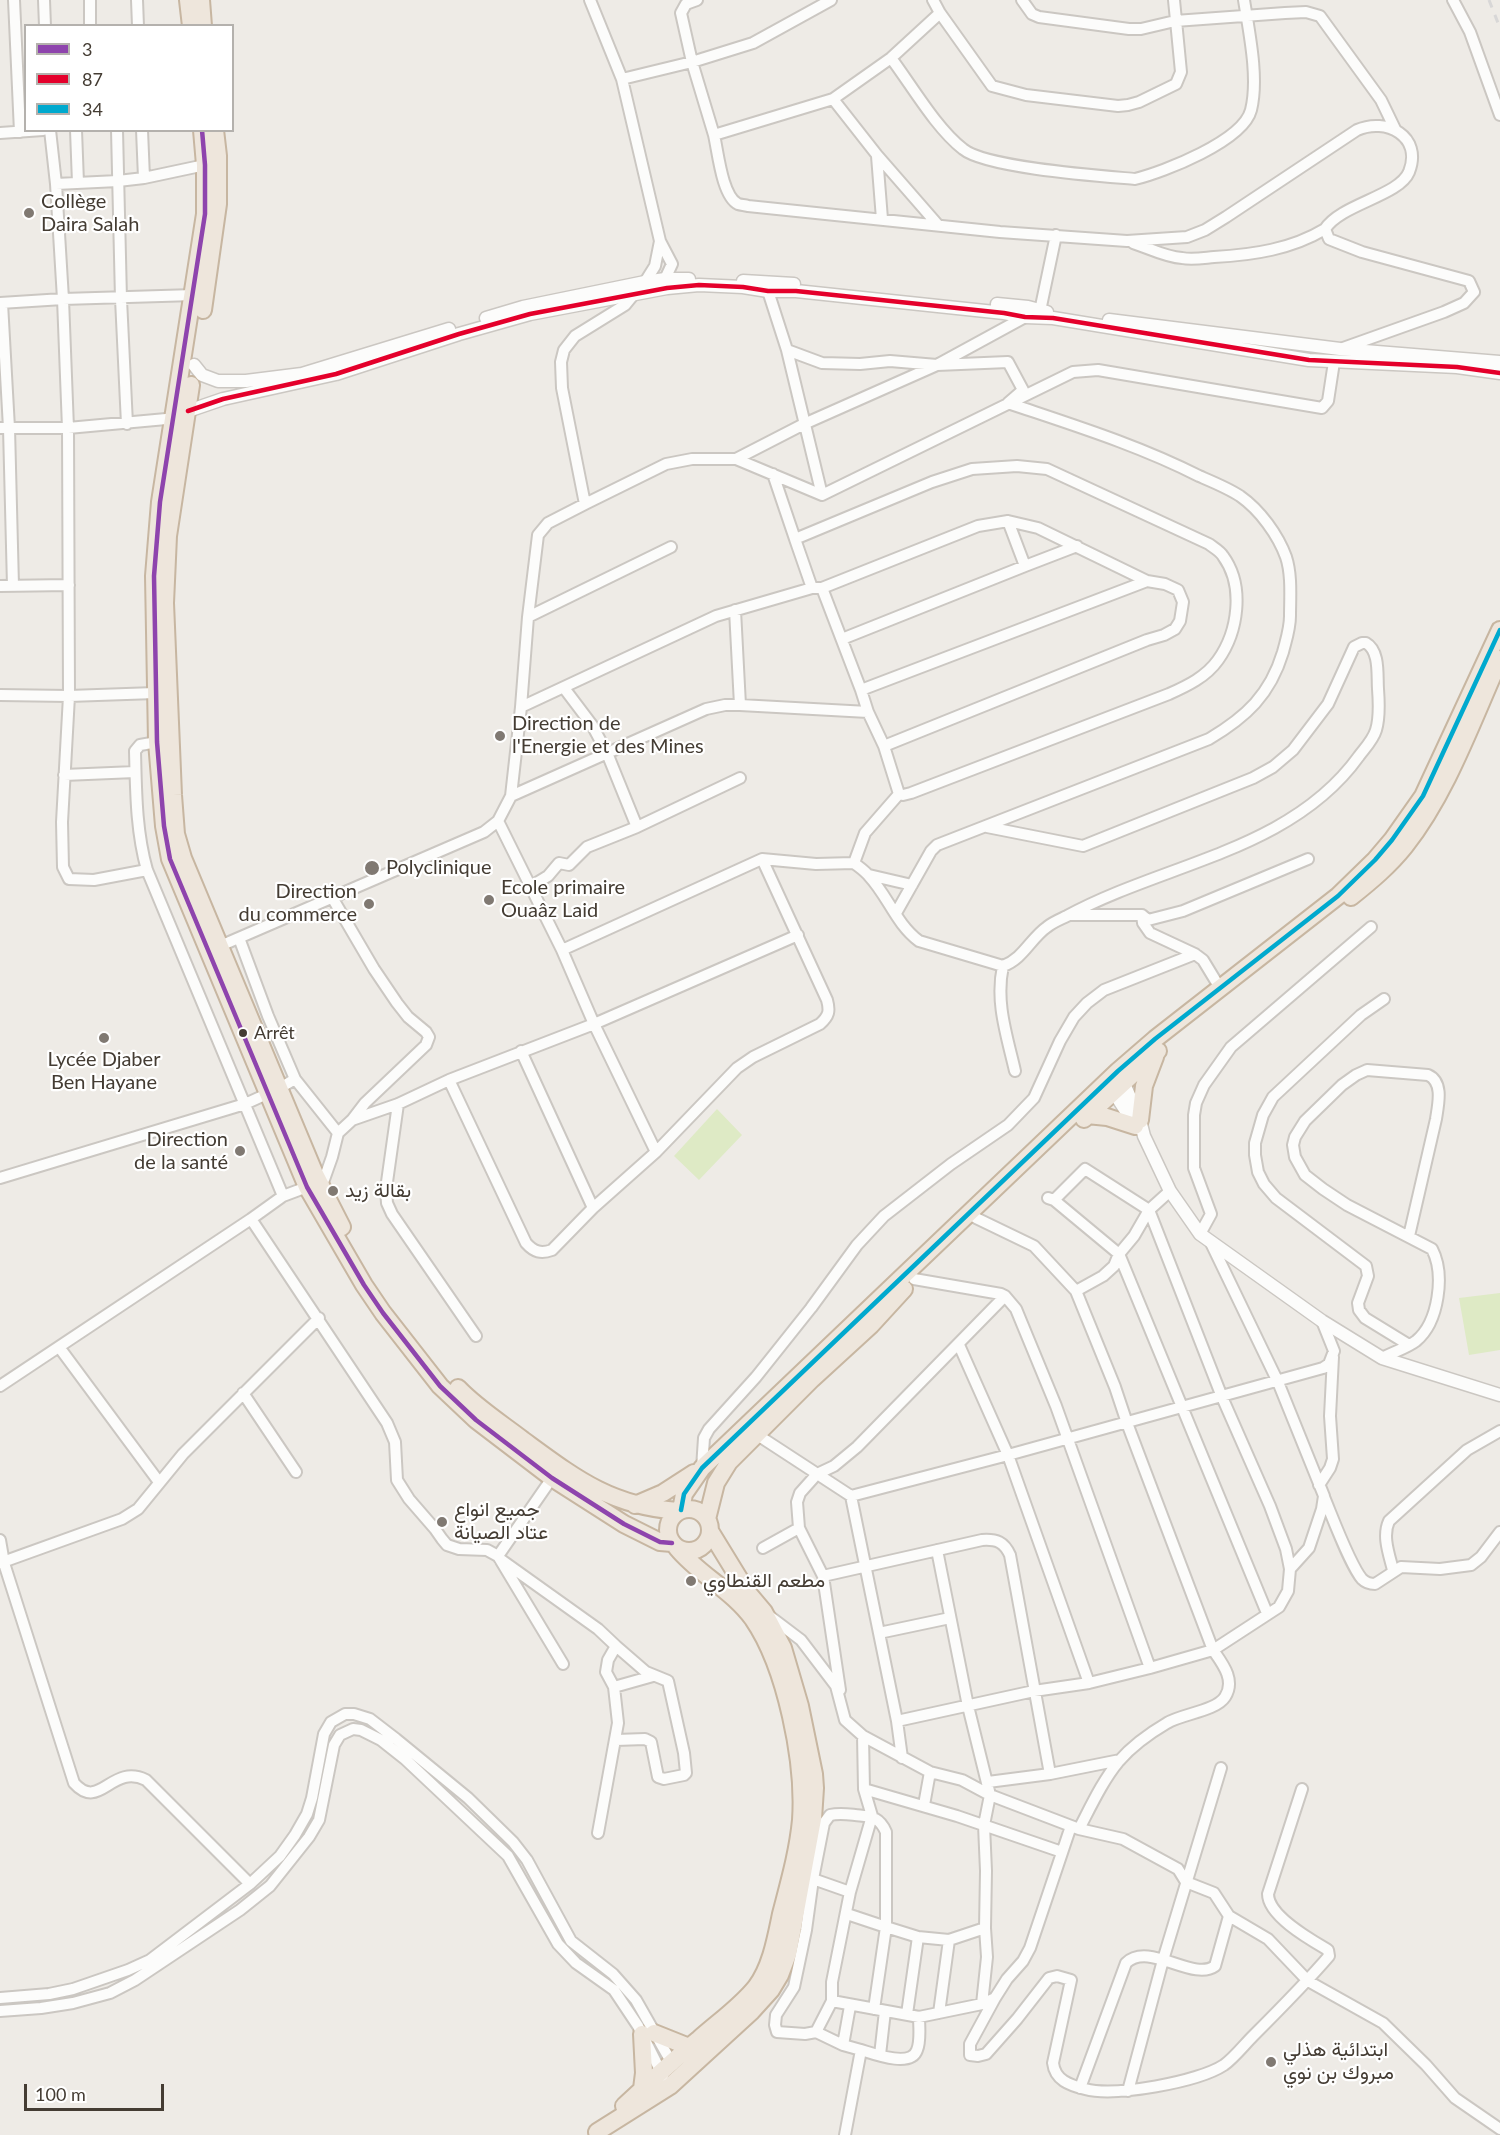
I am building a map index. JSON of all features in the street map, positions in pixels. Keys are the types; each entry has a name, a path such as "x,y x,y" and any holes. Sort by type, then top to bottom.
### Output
{"highway":[{"path":"188,0 191,24"},
{"path":"201,0 204,24"},
{"path":"202,132 206,214 194,295 183,416 168,536 166,577 166,654 172,783 176,834 183,858 220,946 273,1091"},
{"path":"215,132 218,156 217,222 194,365 156,537 154,576 157,742 164,826 171,859 213,960 314,1187 370,1294 440,1386 476,1420 552,1478 632,1528 660,1542 688,1551 705,1544 716,1483 721,1472 756,1434 871,1325 914,1279 957,1240 976,1218 1087,1115 1116,1082 1157,1052 1371,881 1391,862 1406,845 1433,803 1500,659"},
{"path":"635,1505 663,1493 702,1468 1220,988 1338,896 1369,866 1392,840 1423,796 1500,630"},
{"path":"1087,1115 1107,1117 1140,1127 1144,1086 1157,1052"},
{"path":"314,1187 404,1324 424,1351 464,1393 503,1425 594,1489 635,1505 659,1510 679,1511 695,1510 709,1525 743,1585 764,1612 788,1663 800,1706 815,1788 813,1819 788,1954 780,1975 771,1990 752,2011 597,2132 642,2089 671,2074 689,2048 756,1986 765,1971 774,1944 795,1859 801,1821 801,1783 779,1673 747,1612 729,1593 689,1562 669,1538 668,1526 673,1515 679,1511 684,1494 702,1468"},
{"path":"642,2089 648,2033 689,2048"}],"street":[{"path":"14,0 21,52 20,132"},
{"path":"44,0 45,24"},
{"path":"90,0 90,24"},
{"path":"136,0 138,24"},
{"path":"590,0 622,80 660,241 672,264 666,283"},
{"path":"697,0 686,4 681,14 692,62 714,135 725,186 737,203 748,206 1000,232 1127,241 1187,237 1205,230 1357,130 1374,125 1395,129 1403,134 1410,144 1411,162 1406,177 1391,188 1333,218 1325,229 1308,239 1274,250 1184,259 1127,241"},
{"path":"622,80 692,62 753,42 831,0"},
{"path":"933,0 992,86 1026,95 1118,106 1139,102 1176,84 1181,72 1174,0"},
{"path":"1022,0 1032,14 1039,17 1129,29 1141,29 1175,21 1246,16 1306,12 1320,16 1381,100 1395,129"},
{"path":"891,58 946,132 964,150 977,157 1002,163 1135,179 1157,174 1190,159 1235,132 1251,112 1254,83 1244,0"},
{"path":"1453,0 1470,32 1500,115"},
{"path":"714,135 833,99 891,58 940,13"},
{"path":"833,99 938,225"},
{"path":"0,133 24,132"},
{"path":"50,132 56,184 69,428 69,696 64,775 63,867 69,879 94,880 147,870"},
{"path":"76,132 78,183"},
{"path":"117,132 127,424"},
{"path":"142,132 144,178"},
{"path":"878,155 882,219"},
{"path":"56,184 144,178 205,165"},
{"path":"1325,229 1329,239 1334,242 1372,255 1469,281 1474,292 1464,303 1340,349"},
{"path":"1040,311 1056,235"},
{"path":"585,504 562,388 561,362 564,350 576,336 625,305 642,290 655,266 660,241"},
{"path":"194,365 202,375 218,381 246,381 302,374 523,307 562,304 642,290 666,283 765,281 904,297 1028,307 1040,311 1340,349 1500,362"},
{"path":"666,283 743,286 768,291 796,291 1025,317 1053,318 1309,360 1457,367 1500,374"},
{"path":"768,291 787,351 822,495"},
{"path":"12,586 4,428 1,303 194,295"},
{"path":"4,428 69,428 127,424 183,416 223,399 336,374 562,304"},
{"path":"736,459 804,424 937,365 1025,317"},
{"path":"787,351 822,363 860,364 890,361 937,365 1008,362 1023,390 1008,402"},
{"path":"220,946 484,832 498,821 511,796 538,535 548,523 666,464 692,459 736,459 822,495 1073,372 1089,370 1322,408 1328,400 1334,362"},
{"path":"896,913 937,845 1209,739 1233,724 1264,694 1280,663 1290,628 1287,559 1264,519 1240,496 1135,446 1008,402"},
{"path":"795,539 932,482 972,469 996,466 1033,467 1061,474 1209,544 1222,555 1232,572 1236,595 1236,615 1230,638 1217,662 1203,676 1186,687 1159,699 910,793 899,794 865,833 854,863"},
{"path":"773,474 795,539 842,639 868,712 884,746 899,794"},
{"path":"521,707 716,616 817,588 978,526 1008,520 1038,528 1147,580 1178,590 1181,596 1180,621 1175,628 1164,635 884,746"},
{"path":"1008,520 1025,566"},
{"path":"842,639 1077,546"},
{"path":"528,617 671,547"},
{"path":"861,690 1147,580"},
{"path":"0,586 69,585"},
{"path":"735,610 740,705"},
{"path":"562,950 762,860 816,864 854,863 869,875 896,913 901,924 919,941 1003,966 1016,960 1047,927 1068,915 1115,893 1238,846 1290,820 1321,799 1347,774 1376,731 1379,706 1375,656 1371,646 1362,643 1354,647 1328,704 1293,750 1273,767 1253,778 1083,846 987,827"},
{"path":"564,687 592,725 607,753 637,827"},
{"path":"0,695 69,696 155,693"},
{"path":"511,796 706,709 740,705 868,712"},
{"path":"157,742 145,743 136,748 138,821 147,870 283,1196"},
{"path":"64,775 135,772"},
{"path":"530,887 548,876 559,863 569,865 587,847 637,827 740,778"},
{"path":"498,821 562,950 594,1024 656,1152"},
{"path":"1068,915 1142,915 1148,920 1183,911 1308,858"},
{"path":"449,1080 526,1243 531,1249 544,1252 552,1250 593,1208 656,1152 737,1068 753,1057 820,1024 829,1015 830,1010 798,935 762,860"},
{"path":"869,875 912,885"},
{"path":"0,1386 252,1219 283,1196 314,1187 333,1157 338,1133 365,1103 426,1045 429,1036 408,1017 391,994 333,899"},
{"path":"1142,915 1146,929 1203,960 1220,988"},
{"path":"1200,1234 1211,1214 1194,1168 1194,1115 1196,1103 1204,1085 1231,1047 1371,927"},
{"path":"352,1120 398,1104 449,1080 594,1024 798,935"},
{"path":"239,938 268,1016 295,1079 338,1133"},
{"path":"702,1468 704,1438 709,1430 756,1377 857,1245 884,1216 908,1196 1008,1125 1040,1090 1060,1041 1074,1017 1104,990 1195,954"},
{"path":"1003,966 1000,1003 1015,1071"},
{"path":"1384,999 1361,1015 1273,1097 1256,1133 1255,1155 1261,1180 1276,1198 1366,1266 1368,1276 1358,1304 1359,1310 1365,1318 1408,1345"},
{"path":"521,1051 593,1208"},
{"path":"1382,1358 1417,1340 1431,1321 1437,1303 1438,1286 1437,1264 1432,1249 1347,1205 1323,1189 1305,1175 1295,1157 1293,1145 1305,1120 1342,1085 1367,1070 1428,1075 1437,1082 1436,1119 1409,1236"},
{"path":"0,1178 245,1104 295,1079"},
{"path":"1116,1082 1170,1191 1200,1234 1211,1243 1322,1321 1382,1358 1500,1395"},
{"path":"398,1104 386,1190 387,1203 392,1214 476,1336"},
{"path":"897,1721 1034,1691 1089,1683 1213,1650 1279,1607 1284,1600 1290,1569 1286,1549 1270,1506 1222,1397 1149,1210 1085,1169 1051,1199 1119,1254 1267,1614"},
{"path":"1076,1291 1103,1276 1114,1266 1119,1254 1134,1236 1149,1210 1170,1191"},
{"path":"976,1218 1034,1246 1076,1291 1115,1387 1213,1650 1226,1669 1228,1687 1224,1699 1169,1722 1149,1735 1120,1760 1075,1827 1062,1852 1030,1948 995,1998 970,2044 970,2055 986,2054 1049,1978 1057,1976 1071,1980 1053,2062 1054,2071 1062,2081 1092,2091 1128,2091 1201,2076 1224,2065 1308,1981 1329,1956 1328,1950 1298,1931 1270,1905 1268,1899 1302,1789"},
{"path":"252,1219 387,1423 395,1442 397,1480 409,1500 447,1545 459,1549 487,1550 598,1629 653,1676"},
{"path":"1211,1243 1278,1382 1319,1485 1354,1564 1364,1581 1375,1584 1393,1570 1406,1566 1440,1569 1471,1564 1480,1557 1500,1532"},
{"path":"914,1279 1005,1296 1016,1309 1068,1439 1150,1668"},
{"path":"845,1720 823,1576 799,1528 797,1502 800,1493 817,1474 834,1466 857,1447 1005,1296"},
{"path":"2,1563 122,1519 138,1509 183,1454 319,1318"},
{"path":"1319,1485 1333,1459 1330,1416 1334,1351 1322,1321"},
{"path":"959,1345 1008,1455 1089,1683"},
{"path":"58,1347 159,1482"},
{"path":"851,1496 1278,1382 1323,1368 1329,1364 1334,1351"},
{"path":"243,1393 296,1472"},
{"path":"1393,1570 1386,1541 1389,1521 1467,1450 1500,1431"},
{"path":"756,1434 851,1496 897,1721 902,1758"},
{"path":"499,1558 552,1478"},
{"path":"1290,1569 1308,1548 1322,1509 1324,1496"},
{"path":"763,1548 799,1528"},
{"path":"0,1539 2,1563 74,1783 80,1791 91,1793 104,1789 121,1776 135,1774 146,1779 250,1884"},
{"path":"823,1576 992,1539 1004,1544 1010,1555 1050,1774"},
{"path":"937,1550 968,1706 990,1795 984,1825 986,1968 982,2004"},
{"path":"499,1558 563,1664"},
{"path":"747,1612 764,1612 801,1640 836,1686 845,1720 863,1736 930,1772 962,1779 990,1795 1075,1827 1123,1839 1178,1869 1186,1882 1214,1893 1228,1916 1268,1939 1308,1981 1383,2023 1455,2098 1500,2129"},
{"path":"879,1633 950,1618"},
{"path":"598,1833 618,1723 614,1687 606,1672 608,1660 616,1646"},
{"path":"614,1687 653,1676 668,1681 684,1753 686,1773 684,1776 664,1779 658,1777 651,1742 645,1739 616,1740"},
{"path":"0,1998 49,1994 73,1989 150,1960 250,1884 280,1856 307,1814 324,1734 331,1722 345,1714 362,1716 382,1728 468,1798 513,1842 527,1860 572,1941 623,1984 636,2000 648,2033"},
{"path":"0,2011 73,2003 110,1993 135,1980 240,1910 270,1886 309,1837 319,1820 334,1745 340,1735 353,1729 361,1730 381,1740 508,1856 558,1944 576,1963 614,1990 648,2033 671,2074"},
{"path":"816,2032 832,2001 832,1982 850,1892 872,1816 864,1789 863,1736"},
{"path":"988,1782 1050,1774 1120,1760"},
{"path":"1128,2091 1163,1960 1221,1768"},
{"path":"924,1805 930,1772"},
{"path":"864,1789 924,1805 1062,1852"},
{"path":"880,2055 879,2010 886,1927 886,1833 883,1825 872,1816 840,1813 830,1815 824,1823 794,1988 776,2015 777,2032 805,2034 816,2032 843,2045 880,2055 902,2060 912,2057 917,2050 919,2017"},
{"path":"813,1879 850,1892"},
{"path":"847,1914 918,1937 949,1940 985,1928"},
{"path":"1080,2088 1126,1963 1137,1957 1210,1970 1215,1966 1228,1916"},
{"path":"907,2014 918,1937"},
{"path":"939,2013 949,1940"},
{"path":"832,2001 919,2017 982,2004 995,1998"},
{"path":"843,2045 850,2006"},
{"path":"845,2135 861,2050"}],"green space":[{"path":"717,1109 742,1135 699,1180 674,1156"},
{"path":"1500,1293 1500,1350 1469,1355 1459,1298"}],"railway":[{"path":"1489,0 1500,28"}],"transit line":[{"name":"3","path":"202,132 205,214 160,502 154,576 157,742 164,826 170,859 307,1187 364,1285 383,1313 440,1386 476,1420 552,1478 624,1524 660,1542 672,1543"},
{"name":"87","path":"188,411 223,399 336,374 459,334 530,314 667,288 699,285 796,291 1025,317 1053,318 1309,360 1457,367 1500,373"},
{"name":"34","path":"681,1510 684,1494 702,1468 1118,1071 1155,1039 1338,896 1375,860 1423,796 1500,630"}],"place":[{"name":"Collège Daira Salah","path":"29,213"},
{"name":"Direction de l'Energie et des Mines","path":"500,736"},
{"name":"Polyclinique","path":"372,868"},
{"name":"Ecole primaire Ouaâz Laid","path":"489,900"},
{"name":"Direction du commerce","path":"369,904"},
{"name":"Arrêt","path":"243,1033"},
{"name":"Lycée Djaber Ben Hayane","path":"104,1038"},
{"name":"Direction de la santé","path":"240,1151"},
{"name":"بقالة زيد","path":"333,1191"},
{"name":"جميع انواع عتاد الصيانة","path":"442,1522"},
{"name":"مطعم القنطاوي","path":"691,1581"},
{"name":"ابتدائية هذلي مبروك بن نوي","path":"1271,2062"}]}
